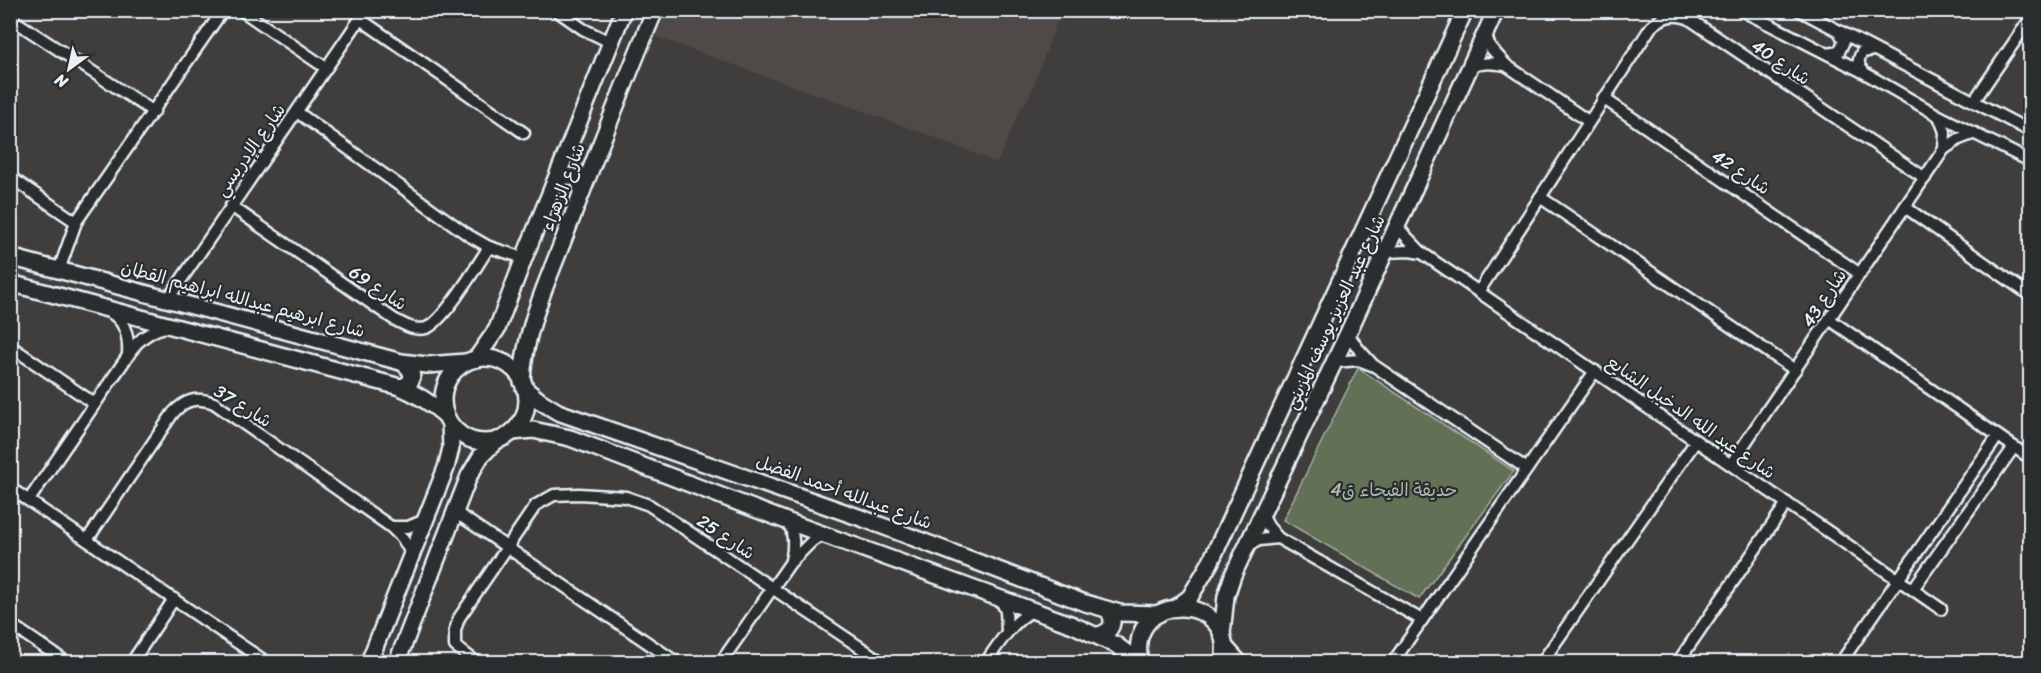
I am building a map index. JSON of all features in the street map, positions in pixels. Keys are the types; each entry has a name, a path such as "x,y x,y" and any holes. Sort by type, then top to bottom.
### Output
{"street":[{"path":"59,270 76,222 223,10"},
{"path":"241,10 326,68"},
{"path":"556,10 583,29 612,43"},
{"name":"شارع الزهراء","path":"471,360 497,329 624,10"},
{"name":"شارع الزهراء","path":"523,385 523,361 531,325 655,10"},
{"name":"شارع عبد العزيز يوسف المزيني","path":"1177,607 1190,597 1210,563 1465,10"},
{"name":"شارع عبد العزيز يوسف المزيني","path":"1223,663 1226,596 1233,575 1386,252 1496,10"},
{"path":"1741,10 1863,72 1940,116 2031,161"},
{"path":"1799,10 2031,131"},
{"name":"شارع الإدريسي","path":"168,300 363,15 524,133"},
{"name":"شارع 40","path":"1479,291 1651,27 1669,15 1688,18 1925,178"},
{"path":"10,18 154,112"},
{"path":"1974,101 2031,19"},
{"path":"1828,54 1839,52 1843,47 1844,41 1839,31"},
{"path":"1485,33 1490,47 1506,65 1588,121"},
{"path":"1863,72 1858,62 1859,57 1862,52 1873,50"},
{"path":"1470,67 1480,63 1506,65"},
{"name":"شارع 42","path":"1603,98 1860,274"},
{"path":"297,112 468,235 489,247 524,258"},
{"path":"1940,116 1945,132 1944,149"},
{"name":"شارع 43","path":"1731,464 1944,149 1959,139 1975,133"},
{"path":"572,141 577,152 582,155 594,154 598,150"},
{"path":"555,182 567,175 574,177 582,187 581,194"},
{"path":"10,177 76,222"},
{"path":"1540,197 1795,370"},
{"name":"شارع 69","path":"231,206 385,313 412,329 427,328 441,317 489,247"},
{"path":"1905,207 2031,295"},
{"name":"شارع عبد الله الدخيل الشايع","path":"1396,226 1422,253 1941,609"},
{"path":"1386,252 1422,253"},
{"name":"شارع ابرهيم عبدالله ابراهيم القطان","path":"10,258 401,362 427,365 471,360"},
{"path":"10,283 400,387 432,403 467,438 477,442 497,440"},
{"path":"99,308 113,314 123,325 129,340 128,355"},
{"path":"1829,319 2031,458"},
{"path":"29,500 136,344 146,334 172,325"},
{"path":"265,351 272,349 277,340 276,334 268,326"},
{"path":"1348,333 1373,365 1527,469"},
{"path":"300,360 295,356 292,345 300,337 305,336"},
{"path":"10,346 95,404"},
{"path":"369,663 446,468 451,448 448,420 443,404 443,392 447,380 455,370 471,360 500,361 509,366 523,385 527,400 526,409 518,426 497,440 481,456 469,476 397,663"},
{"path":"1334,362 1359,360 1373,365"},
{"path":"400,387 411,382 413,376 411,369 401,362"},
{"path":"1393,663 1595,371"},
{"name":"شارع عبدالله أحمد الفضل","path":"523,385 540,401 575,418 864,519 1082,602 1120,613 1158,614"},
{"name":"شارع 37","path":"87,540 173,413 183,403 201,399 214,403 391,527 403,538 411,554"},
{"path":"1284,402 1286,408 1296,415 1302,415 1312,408"},
{"path":"570,438 565,429 570,419 575,418"},
{"path":"1272,430 1280,426 1290,428 1294,431 1297,441"},
{"path":"512,432 533,430 570,438 789,522 1098,635 1140,662"},
{"path":"1840,663 1998,436"},
{"path":"1542,663 1696,441"},
{"path":"1913,589 2014,447"},
{"path":"674,477 682,470 682,459 679,455"},
{"path":"708,490 704,481 705,476 714,466"},
{"path":"10,488 266,663"},
{"name":"شارع 25","path":"507,549 537,505 554,495 626,497 649,505 882,663"},
{"path":"1678,663 1787,503"},
{"path":"455,512 676,663"},
{"path":"1262,514 1278,538 1422,620"},
{"path":"391,527 408,528 425,520"},
{"path":"789,522 793,533 794,550 790,563"},
{"path":"721,663 790,563 812,541 823,534"},
{"path":"1247,546 1259,540 1278,538"},
{"path":"476,663 455,646 454,630 459,618 507,549"},
{"path":"1210,563 1215,577 1224,580 1233,575"},
{"path":"394,596 405,609 416,607 420,603"},
{"path":"1000,598 1006,611 1007,631"},
{"path":"132,663 174,599"},
{"path":"1140,662 1138,651 1143,630 1158,614 1177,607 1192,608 1206,614 1217,625 1223,638 1242,663"},
{"path":"986,663 1007,631 1022,616 1033,610"},
{"path":"1098,635 1106,633 1112,626 1113,617 1108,610"},
{"path":"10,624 66,663"},
{"path":"382,629 392,624 397,625 405,632 407,638"}],"shaded area":[{"path":"654,11 1061,11 1030,95 1020,110 997,163 926,134 645,33"}],"green space":[{"name":"حديقة الفيحاء ق4","path":"1358,368 1514,471 1419,599 1283,520"}]}
